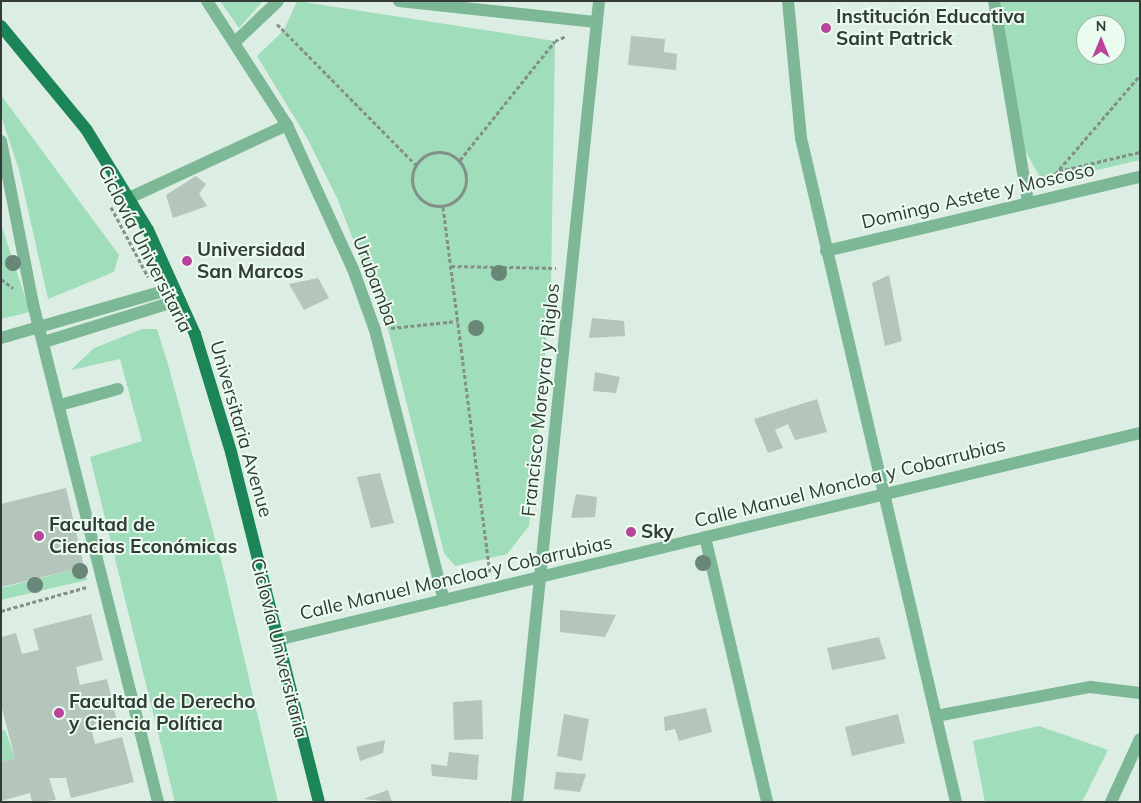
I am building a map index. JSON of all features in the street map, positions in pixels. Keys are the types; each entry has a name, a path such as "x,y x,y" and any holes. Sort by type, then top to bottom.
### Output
{"main road":[{"name":"Universitaria Avenue","path":"1,26 86,130 129,198 180,300 213,385 319,802"}],"street":[{"name":"Urubamba","path":"207,1 287,126 353,269 375,330 444,600"},
{"path":"235,42 278,1"},
{"path":"399,1 597,22"},
{"name":"Francisco Moreyra y Riglos","path":"517,802 599,1"},
{"path":"788,1 801,138 826,252 956,802"},
{"path":"994,1 1028,203"},
{"path":"129,198 287,126"},
{"path":"1,142 40,327 106,582 158,802"},
{"name":"Domingo Astete y Moscoso","path":"826,252 1140,177"},
{"path":"1,338 174,288"},
{"path":"44,342 180,300"},
{"path":"60,404 118,389"},
{"name":"Calle Manuel Moncloa y Cobarrubias","path":"278,640 1140,434"},
{"path":"705,538 767,802"},
{"path":"936,716 1090,687 1140,693"},
{"path":"1111,802 1140,739"}],"path":[{"path":"266,13 415,164"},
{"path":"460,160 555,41 597,22"},
{"path":"1028,203 1058,172 1140,75"},
{"path":"445,152 460,160 467,178 461,196 443,207 428,205 416,195 411,179 415,164 428,153 445,152"},
{"path":"1058,172 1140,152"},
{"name":"Ciclovía Universitaria","path":"106,196 155,294"},
{"path":"443,207 492,588"},
{"path":"451,266 573,268"},
{"path":"375,330 458,321"},
{"path":"1,610 106,582"}],"green space":[{"path":"220,1 263,1 239,28"},
{"path":"297,1 555,41 551,289 529,526 507,554 455,566 444,553 388,329 337,198 307,138 257,56 284,30"},
{"path":"1000,1 1140,1 1140,160 1043,183 1013,128"},
{"path":"1,95 119,255 114,272 48,299 19,170 1,116"},
{"path":"1,224 30,312 1,319"},
{"path":"142,329 157,329 167,361 223,568 278,802 175,802 90,457 142,441 120,359 71,370 94,348"},
{"path":"84,567 87,580 1,600 1,588"},
{"path":"1039,726 1108,750 1082,802 985,802 973,741"},
{"path":"5,730 15,758 1,762 1,731"}],"building":[{"path":"631,36 665,39 664,52 677,54 676,70 628,65"},
{"path":"196,176 206,184 199,194 207,206 173,218 166,195"},
{"path":"889,275 902,341 885,346 872,283"},
{"path":"318,278 329,298 304,310 289,284"},
{"path":"592,318 624,321 625,336 589,338"},
{"path":"595,372 620,377 616,393 593,391"},
{"path":"817,399 827,432 795,440 788,424 775,430 783,448 768,453 754,419"},
{"path":"380,473 394,523 371,528 357,477"},
{"name":"Facultad de Ciencias Económicas","path":"66,488 84,567 1,587 1,504"},
{"path":"576,494 597,497 595,517 571,518"},
{"path":"560,610 616,615 605,637 560,632"},
{"name":"Facultad de Derecho y Ciencia Política","path":"91,614 103,660 76,667 80,685 107,679 117,721 91,727 95,744 122,737 134,782 71,798 66,778 49,778 56,800 32,802 30,793 1,801 1,762 15,758 1,705 1,637 16,633 22,654 39,650 33,629"},
{"path":"879,637 886,659 832,670 827,648"},
{"path":"482,700 483,739 454,740 453,702"},
{"path":"706,708 712,732 679,741 675,729 665,731 664,717"},
{"path":"564,714 589,719 582,761 557,756"},
{"path":"898,714 905,743 852,756 845,727"},
{"path":"385,740 383,753 360,761 356,747"},
{"path":"449,752 479,755 477,780 432,776 431,764 447,766"},
{"path":"556,772 586,774 580,792 554,789"},
{"path":"388,790 392,802 363,799"}],"place":[{"name":"Institución Educativa Saint Patrick","path":"826,28"},
{"name":"Universidad San Marcos","path":"187,261"},
{"name":"Sky","path":"631,532"},
{"name":"Facultad de Ciencias Económicas","path":"39,536"},
{"name":"Facultad de Derecho y Ciencia Política","path":"59,713"}]}
